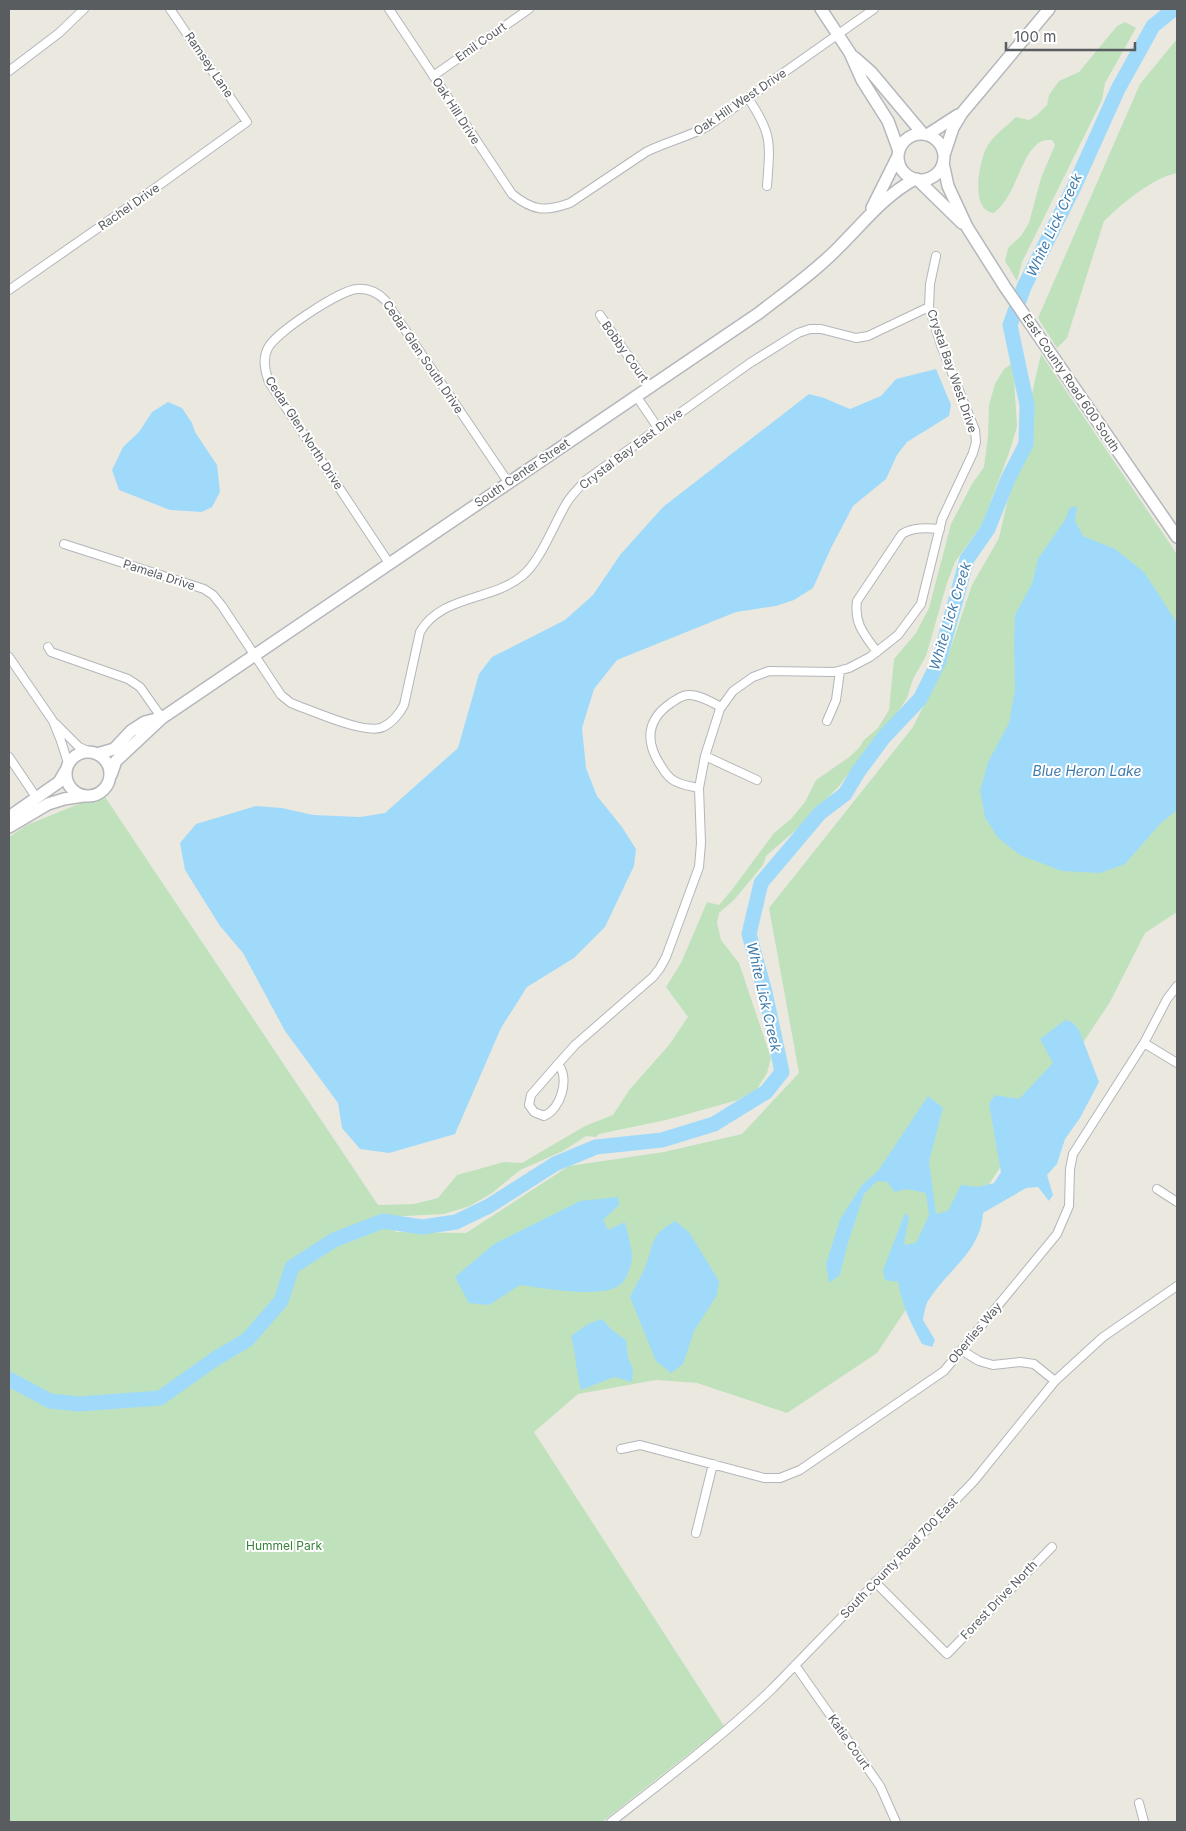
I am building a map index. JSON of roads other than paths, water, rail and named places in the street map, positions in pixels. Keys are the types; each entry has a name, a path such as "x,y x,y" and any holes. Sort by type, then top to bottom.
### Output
{"main road":[{"path":"821,9 850,53 862,80 888,121 899,153 902,170 916,179 931,178 938,171 950,135 962,113 1049,9"},
{"path":"850,53 870,72 925,135 939,143 943,159"},
{"path":"899,153 908,138 925,135 962,113"},
{"name":"South Center Street","path":"870,214 899,153"},
{"name":"East County Road 600 South","path":"943,159 948,186 967,228 1177,537"},
{"name":"South Center Street","path":"110,775 116,761 162,718 759,313 839,247 895,191 916,179"},
{"name":"East County Road 600 South","path":"916,179 967,228"},
{"name":"South Center Street","path":"94,753 114,749 131,731 145,722 162,718"},
{"path":"9,817 59,782 67,767 77,754 94,753 107,762 110,775 109,782 102,792 90,797 76,794 67,784 67,767"},
{"path":"9,827 48,804 83,796"}],"street":[{"path":"9,71 59,32 84,9"},
{"name":"Ramsey Lane","path":"170,9 247,122"},
{"name":"Oak Hill Drive","path":"388,9 506,186 522,201 531,206"},
{"name":"Emil Court","path":"433,76 529,9"},
{"name":"Oak Hill West Drive","path":"531,206 543,209 556,208 570,203 646,152 698,132 874,9"},
{"path":"748,98 767,131 770,147 767,186"},
{"name":"Rachel Drive","path":"9,290 247,122"},
{"name":"Crystal Bay West Drive","path":"558,1064 563,1073 564,1081 556,1105 550,1113 544,1116 534,1112 529,1105 531,1095 558,1064 575,1045 653,977 660,968 699,867 701,843 699,788 705,756 721,707 730,695 753,677 769,671 834,672 849,668 877,652 898,635 921,604 942,519 976,442 975,430 942,348 929,307 930,284 936,256"},
{"name":"Cedar Glen South Drive","path":"312,312 348,290 359,288 376,292 385,300 508,482"},
{"name":"Crystal Bay East Drive","path":"254,655 281,695 291,703 360,728 383,728 400,714 404,705 420,632 425,623 443,609 509,585 524,575 530,569 567,502 586,480 750,363 798,333 810,329 821,329 856,338 868,336 929,307"},
{"name":"Cedar Glen North Drive","path":"312,312 272,340 267,350 264,371 275,393 389,563"},
{"name":"Bobby Court","path":"600,315 650,388"},
{"path":"637,397 658,428"},
{"path":"877,652 859,626 856,610 857,601 902,534 912,530 940,529"},
{"name":"Pamela Drive","path":"64,544 204,589 218,601 254,655"},
{"path":"48,647 52,652 128,679 140,687 162,718"},
{"path":"9,657 53,722 61,741 67,767"},
{"path":"827,721 836,700 840,671"},
{"path":"699,788 680,784 667,775 652,750 649,736 652,724 665,707 684,696 698,696 721,707"},
{"path":"53,722 79,747 94,753"},
{"path":"705,756 758,780"},
{"path":"9,757 36,797"},
{"name":"Oberlies Way","path":"621,1449 640,1445 764,1478 780,1478 800,1470 944,1371 1057,1234 1069,1206 1070,1169 1073,1154 1144,1044 1167,999 1177,986"},
{"path":"1144,1044 1177,1063"},
{"path":"1157,1189 1177,1202"},
{"name":"South County Road 700 East","path":"610,1822 712,1744 740,1720 974,1481 1055,1381 1103,1337 1177,1286"},
{"path":"961,1350 979,1361 993,1364 1020,1362 1034,1364 1055,1381"},
{"path":"696,1533 713,1464"},
{"name":"Forest Drive North","path":"875,1582 947,1654 1052,1546"},
{"name":"Katie Court","path":"795,1665 880,1786 896,1822"},
{"path":"1139,1803 1144,1822"}],"water":[{"path":"936,369 951,405 949,416 907,442 897,455 886,479 853,506 813,588 794,600 776,606 736,612 617,660 594,689 582,728 586,768 597,796 622,827 636,849 634,866 605,927 574,958 527,987 501,1028 455,1134 389,1153 360,1149 342,1128 338,1103 285,1031 243,953 220,926 185,870 180,843 196,824 256,806 282,808 313,815 360,817 385,813 458,748 479,674 492,657 565,620 593,595 620,555 663,507 809,394 850,409 881,396 896,379"},
{"path":"168,402 182,408 217,465 220,492 212,507 202,512 170,510 119,490 112,470 123,447 139,432 152,412"},
{"name":"Blue Heron Lake","path":"1070,507 1077,507 1075,521 1083,536 1115,549 1144,572 1177,623 1177,810 1160,824 1125,864 1100,873 1062,871 1020,855 998,838 985,817 980,791 988,762 1009,723 1015,689 1015,615 1032,584 1038,559 1065,520"},
{"path":"1065,1020 1072,1022 1079,1030 1099,1082 1080,1118 1065,1139 1057,1164 1047,1175 1053,1195 1049,1201 1038,1187 1026,1188 983,1213 981,1227 970,1250 927,1303 923,1320 935,1340 932,1347 922,1344 907,1314 898,1282 885,1280 883,1270 905,1213 909,1217 904,1245 916,1243 929,1215 926,1193 906,1189 895,1192 887,1182 877,1181 864,1194 847,1246 840,1275 829,1283 826,1264 840,1219 862,1185 878,1171 928,1096 943,1108 929,1162 936,1214 948,1211 961,1185 978,1187 994,1183 1001,1172 989,1104 995,1095 1019,1099 1053,1063 1040,1039"},
{"path":"618,1197 619,1205 603,1220 608,1230 625,1222 632,1260 627,1276 620,1285 611,1289 586,1292 520,1285 489,1305 469,1303 455,1277 494,1244 580,1201"},
{"path":"675,1221 689,1232 719,1281 717,1295 694,1331 683,1364 671,1373 656,1361 630,1297 644,1269 654,1239 661,1231"},
{"path":"602,1319 612,1330 626,1340 628,1358 633,1369 632,1382 614,1377 581,1390 571,1336 588,1324"}],"waterway":[{"name":"White Lick Creek","path":"9,1379 50,1401 79,1404 160,1398 215,1359 247,1340 281,1301 292,1267 334,1240 383,1221 422,1227 456,1222 489,1206 555,1164 596,1147 662,1140 714,1124 766,1092 782,1072 765,992 749,934 761,883 820,813 845,794 858,772 884,737 920,699 939,661 967,559 988,529 1008,479 1026,444 1027,405 1010,325 1024,287 1074,187 1118,89 1153,26 1174,9"}],"park label":[{"name":"Hummel Park","path":"284,1546"}]}
